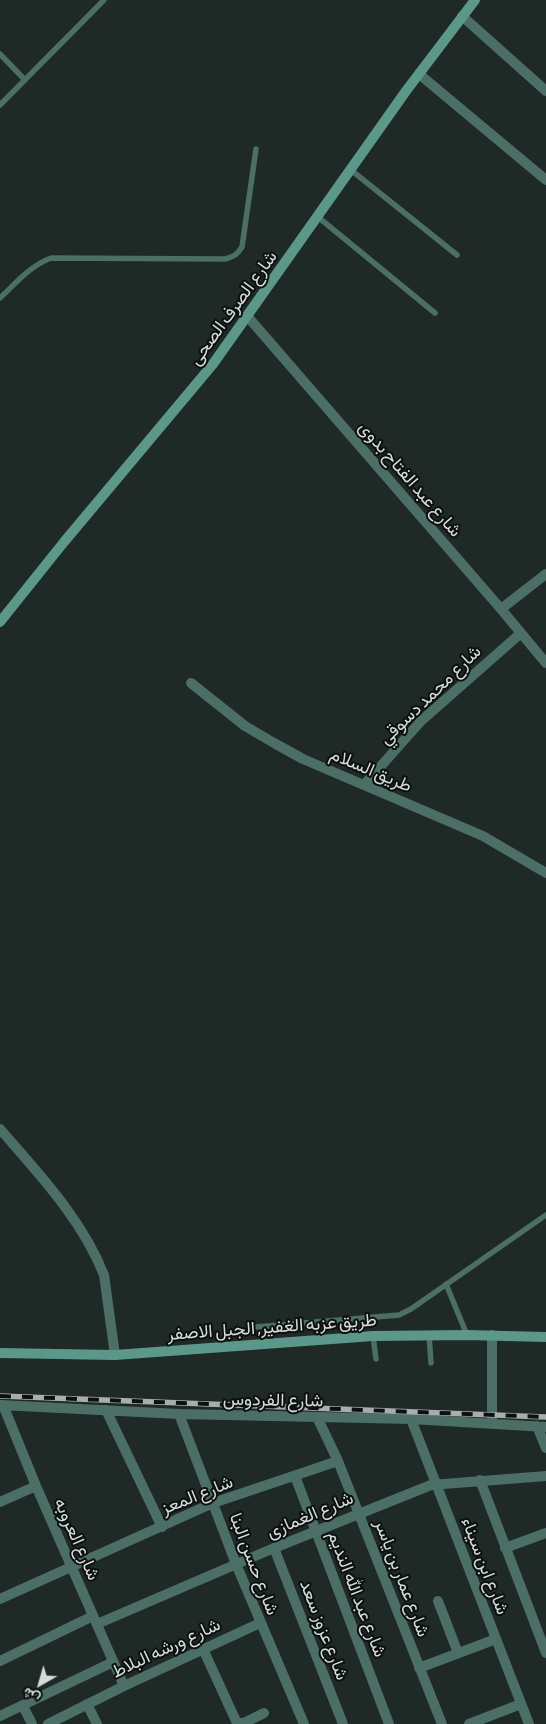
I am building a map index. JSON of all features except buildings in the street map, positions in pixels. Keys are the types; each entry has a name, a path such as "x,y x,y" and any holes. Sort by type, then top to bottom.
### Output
{"street":[{"name":"شارع الصرف الصحى","path":"0,622 64,542 213,364 419,74 475,0"},
{"path":"462,16 546,91"},
{"path":"419,74 546,180"},
{"name":"شارع عبد الفتاح بدوى","path":"248,317 546,663"},
{"path":"501,609 546,574"},
{"name":"شارع محمد دسوقي","path":"364,785 426,716 521,633"},
{"name":"طريق السلام","path":"191,683 245,726 303,759 483,836 546,873"},
{"path":"0,1129 42,1176 70,1214 100,1264 104,1275 115,1354"},
{"path":"492,1335 492,1424"},
{"name":"طريق عزبه الغفير, الجبل الاصفر","path":"0,1354 115,1354 373,1336 492,1335 546,1337"},
{"name":"شارع الفردوس","path":"1,1405 180,1414 411,1419 542,1426"},
{"name":"شارع العروبه","path":"1,1405 124,1686"},
{"path":"106,1410 162,1527"},
{"name":"شارع حسن البنا","path":"180,1414 236,1564 304,1724"},
{"name":"شارع عمار بن ياسر","path":"316,1417 338,1461 442,1724"},
{"name":"شارع ابن سيناء","path":"411,1419 529,1724"},
{"path":"542,1426 546,1448"},
{"name":"شارع المعز","path":"0,1599 213,1503 338,1461"},
{"name":"شارع عبد الله النديم","path":"295,1476 388,1724"},
{"name":"شارع الغمازى","path":"0,1661 95,1620 436,1483 546,1476"},
{"path":"480,1480 546,1653"},
{"path":"1,1499 36,1486"},
{"path":"505,1548 546,1533"},
{"name":"شارع عزوز سعد","path":"274,1548 343,1724"},
{"path":"438,1601 458,1653"},
{"name":"شارع ورشه البلاط","path":"48,1724 260,1622"},
{"path":"420,1668 496,1639"},
{"path":"203,1649 236,1721 244,1724 264,1713"},
{"path":"0,1716 113,1662"},
{"path":"87,1704 97,1724"},
{"path":"469,1724 521,1704"},
{"path":"22,1706 32,1724"}],"lane":[{"path":"0,105 104,0"},
{"path":"0,54 25,80"},
{"path":"0,298 29,270 51,258 232,258 238,254 242,247 256,149"},
{"path":"351,170 458,255"},
{"path":"318,217 435,313"},
{"path":"256,1327 399,1315 546,1215"},
{"path":"446,1284 467,1335"},
{"path":"429,1335 431,1363"},
{"path":"373,1336 376,1359"}],"railway":[{"path":"0,1396 546,1417"}]}
